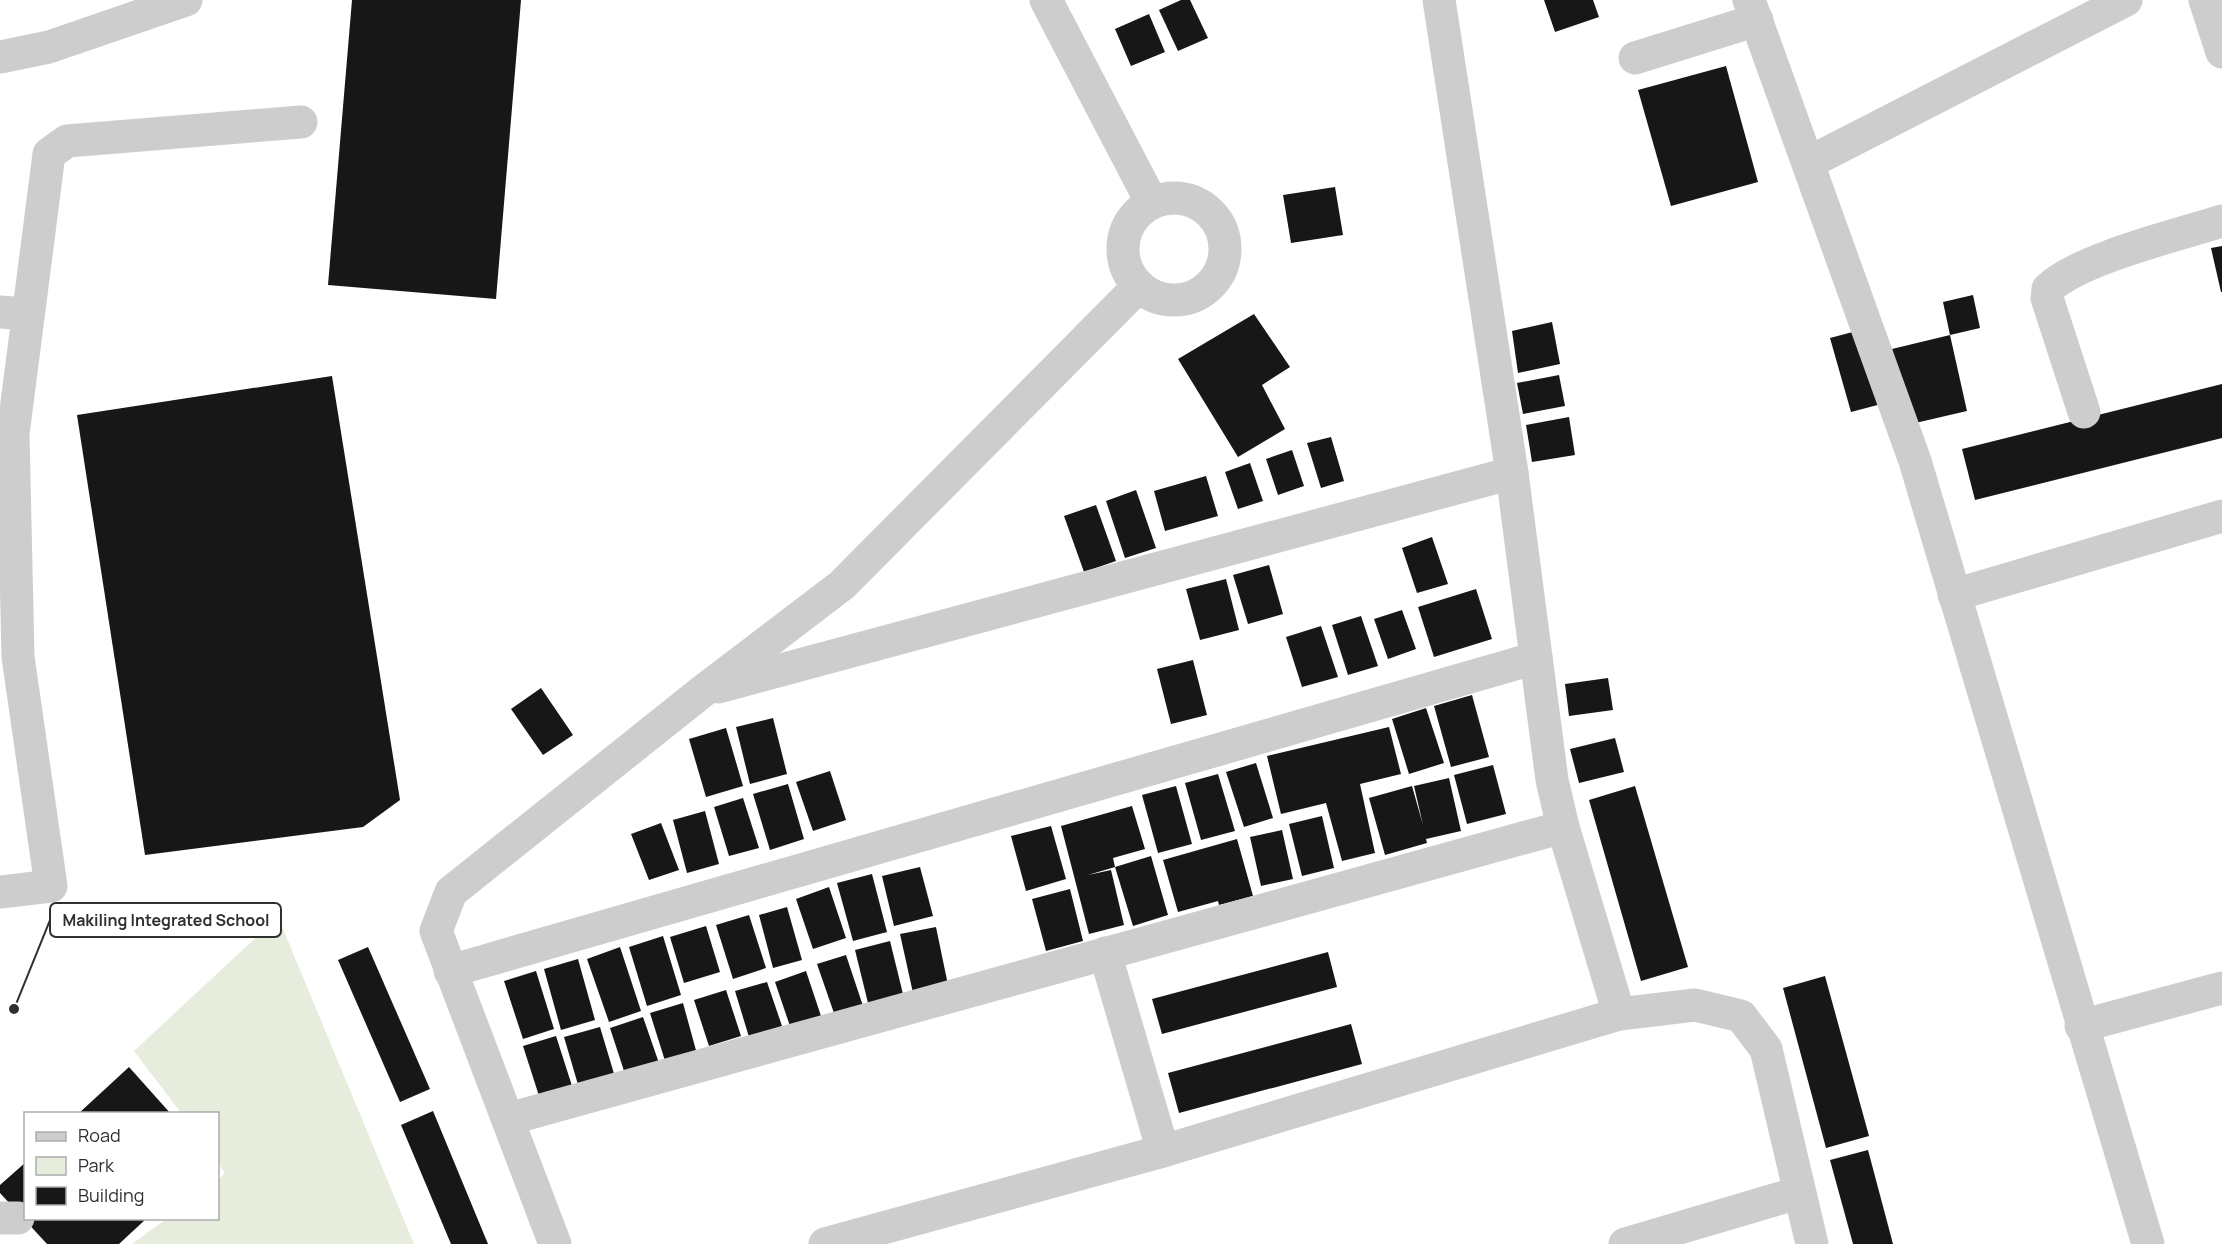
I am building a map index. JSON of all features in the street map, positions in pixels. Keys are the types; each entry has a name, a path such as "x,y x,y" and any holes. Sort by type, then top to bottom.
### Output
{"street":[{"path":"0,57 49,47 186,0"},
{"path":"1439,0 1512,473 1552,780 1563,827 1619,1014"},
{"path":"1808,163 2126,0"},
{"path":"2205,0 2222,52"},
{"path":"1057,3 1152,203"},
{"path":"1635,58 1753,10 1916,461 2081,1026 2148,1244"},
{"path":"0,892 51,886 9,658 14,313 49,154 67,141 301,122"},
{"path":"1168,198 1185,199 1200,205 1214,216 1222,231 1225,248 1222,265 1215,280 1202,291 1187,298 1170,300 1153,296 1139,286 1129,273 1123,258 1123,241 1128,226 1138,212 1152,203 1168,198"},
{"path":"2084,412 2047,298 2048,290 2067,274 2122,253 2222,221"},
{"path":"555,1244 435,931 451,892 703,691 842,585 1139,286"},
{"path":"703,691 1512,473"},
{"path":"1954,595 2222,516"},
{"path":"450,971 1536,658"},
{"path":"508,1119 1563,827"},
{"path":"1105,953 1163,1151"},
{"path":"2081,1026 2222,988"},
{"path":"825,1244 1163,1151 1619,1014 1695,1005 1741,1016 1766,1049 1798,1193 1812,1244"},
{"path":"1625,1244 1798,1193"}],"green space":[{"path":"278,917 414,1244 132,1244 165,1220 219,1220 219,1179 225,1173 219,1164 219,1112 180,1112 134,1051"}],"building":[{"path":"352,0 521,0 496,299 328,285"},
{"path":"1181,0 1190,0 1208,38 1178,51 1159,10"},
{"path":"1544,0 1593,0 1599,17 1555,32"},
{"path":"1149,14 1165,52 1131,66 1115,29"},
{"path":"1726,66 1758,182 1671,206 1638,90"},
{"path":"1335,187 1343,235 1291,243 1283,195"},
{"path":"2222,246 2222,292 2221,292 2211,248"},
{"path":"1973,295 1980,328 1950,335 1943,302"},
{"path":"1254,314 1290,367 1262,385 1285,429 1238,457 1178,359"},
{"path":"1552,322 1560,364 1518,373 1512,331"},
{"path":"1864,329 1885,403 1851,412 1830,338"},
{"path":"1950,335 1967,411 1911,424 1892,349"},
{"path":"1559,375 1565,406 1523,414 1517,383"},
{"path":"332,376 400,800 363,827 145,855 77,415"},
{"path":"2222,384 2222,438 1975,500 1962,449"},
{"path":"1569,417 1575,455 1532,462 1526,425"},
{"path":"1331,437 1344,481 1321,488 1307,443"},
{"path":"1292,450 1304,486 1278,495 1266,459"},
{"path":"1250,463 1263,501 1238,509 1225,472"},
{"path":"1206,476 1218,516 1165,531 1154,491"},
{"path":"1136,490 1156,548 1125,558 1106,501"},
{"path":"1096,505 1116,561 1084,572 1064,516"},
{"path":"1432,537 1448,584 1417,593 1402,548"},
{"path":"1269,565 1283,614 1248,624 1233,575"},
{"path":"1226,579 1239,630 1200,640 1186,589"},
{"path":"1476,589 1492,639 1434,657 1418,607"},
{"path":"1402,610 1416,649 1388,659 1374,619"},
{"path":"1361,616 1378,666 1348,675 1332,625"},
{"path":"1321,626 1338,677 1302,687 1286,637"},
{"path":"1193,660 1207,715 1171,724 1157,669"},
{"path":"1608,678 1613,710 1569,716 1565,684"},
{"path":"541,688 573,735 543,755 511,709"},
{"path":"1472,695 1489,757 1451,767 1434,706"},
{"path":"1426,708 1444,763 1409,774 1392,719"},
{"path":"773,718 787,774 750,784 736,727"},
{"path":"1389,727 1401,774 1360,784 1375,853 1342,861 1326,803 1281,814 1267,756"},
{"path":"726,728 743,786 706,797 689,739"},
{"path":"1615,738 1624,772 1579,783 1570,749"},
{"path":"1256,763 1273,818 1244,827 1226,772"},
{"path":"1493,765 1506,814 1467,824 1454,775"},
{"path":"830,771 846,820 813,831 796,782"},
{"path":"1218,774 1235,831 1201,840 1185,783"},
{"path":"1449,778 1461,831 1426,839 1427,843 1385,855 1369,798 1412,786 1423,825 1414,786"},
{"path":"788,784 804,839 770,850 753,794"},
{"path":"1176,786 1192,844 1158,853 1142,795"},
{"path":"1635,786 1688,967 1641,981 1589,800"},
{"path":"743,798 759,848 729,856 714,807"},
{"path":"1132,806 1145,849 1113,858 1115,867 1088,875 1111,870 1124,925 1089,934 1061,826"},
{"path":"705,811 719,864 687,873 673,820"},
{"path":"1322,816 1334,868 1302,876 1289,824"},
{"path":"661,823 679,870 649,880 631,834"},
{"path":"1051,826 1066,879 1026,891 1011,836"},
{"path":"1282,830 1293,879 1261,886 1250,837"},
{"path":"1237,839 1253,896 1219,905 1218,901 1178,912 1163,860"},
{"path":"1151,856 1168,915 1133,926 1115,867"},
{"path":"920,867 933,916 894,926 882,876"},
{"path":"872,874 887,932 853,941 837,883"},
{"path":"829,887 846,938 813,949 796,899"},
{"path":"1070,889 1083,941 1046,951 1032,899"},
{"path":"787,907 802,960 773,968 759,915"},
{"path":"749,915 766,968 733,979 716,925"},
{"path":"706,926 720,972 684,983 670,937"},
{"path":"936,927 948,985 913,993 900,934"},
{"path":"663,936 681,995 647,1006 629,947"},
{"path":"890,941 903,994 868,1003 855,950"},
{"path":"368,947 430,1089 400,1102 338,960"},
{"path":"620,947 641,1011 609,1022 587,959"},
{"path":"1328,952 1337,987 1162,1034 1152,999"},
{"path":"846,955 863,1006 835,1016 817,964"},
{"path":"578,959 595,1020 561,1030 544,969"},
{"path":"536,971 554,1029 523,1039 504,981"},
{"path":"806,971 823,1022 792,1032 775,982"},
{"path":"1825,976 1869,1136 1826,1148 1783,988"},
{"path":"767,982 782,1026 749,1037 735,991"},
{"path":"726,990 741,1036 709,1046 694,1000"},
{"path":"683,1003 697,1054 666,1064 650,1013"},
{"path":"643,1017 660,1066 626,1077 610,1028"},
{"path":"1351,1024 1362,1064 1179,1113 1168,1073"},
{"path":"600,1027 615,1077 579,1088 564,1037"},
{"path":"556,1036 573,1089 540,1099 523,1046"},
{"path":"129,1067 169,1112 80,1112"},
{"path":"433,1111 488,1244 451,1244 401,1125"},
{"path":"1868,1150 1893,1244 1853,1244 1830,1160"},
{"path":"24,1164 24,1219 0,1193 0,1185"},
{"path":"25,1220 145,1220 119,1244 47,1244"}],"place":[{"name":"Makiling Integrated School","path":"14,1009"}]}
